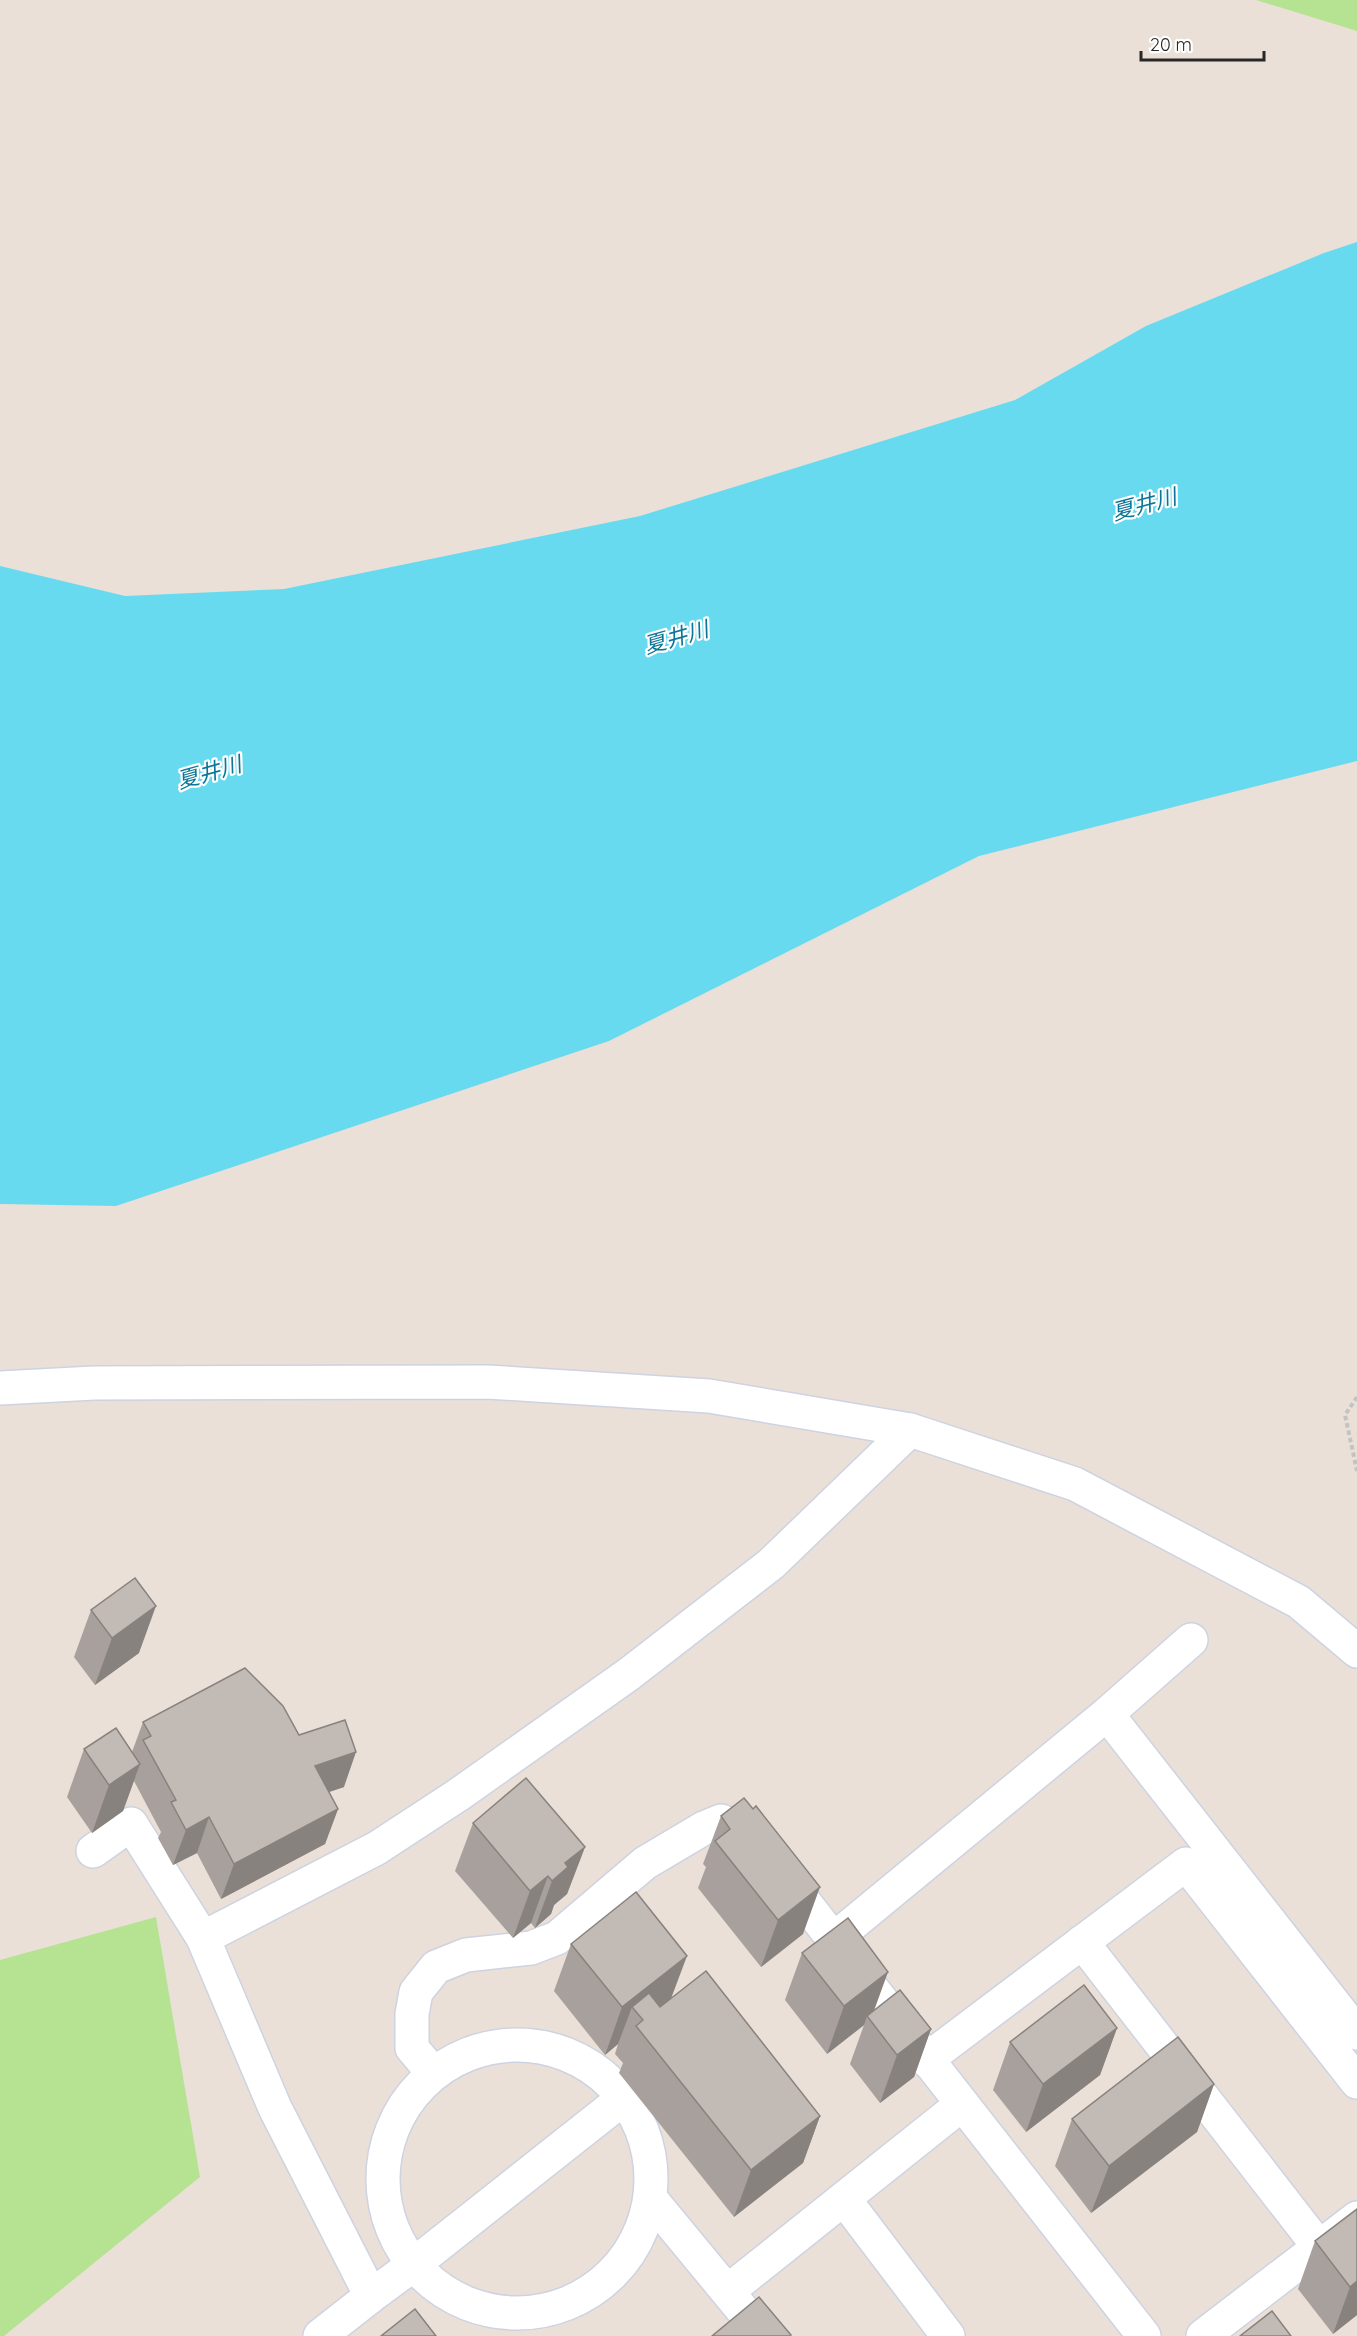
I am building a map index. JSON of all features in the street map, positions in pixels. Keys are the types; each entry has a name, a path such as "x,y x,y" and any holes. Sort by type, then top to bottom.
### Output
{"street":[{"path":"0,1388 94,1383 488,1382 709,1396 909,1430 1075,1484 1299,1602 1357,1651"},
{"path":"203,1938 377,1848 458,1795 628,1674 771,1564 909,1430"},
{"path":"834,1939 1107,1714 1191,1640"},
{"path":"1107,1714 1357,2033"},
{"path":"433,2073 412,2048 412,2014 416,1992 436,1967 466,1955 531,1948 557,1938 645,1863 704,1828 721,1821 744,1832 769,1857 1144,2336"},
{"path":"93,1851 131,1824 203,1938 275,2108 372,2296"},
{"path":"926,2060 1186,1864 1357,2082"},
{"path":"1082,1942 1319,2247"},
{"path":"512,2044 523,2045 554,2050 594,2068 624,2098 642,2129 651,2163 650,2198 639,2237 617,2270 586,2296 509,2325 441,2290 414,2265 388,2218 382,2165 399,2114 433,2073 470,2052 512,2044"},
{"path":"320,2336 414,2265 624,2098"},
{"path":"728,2291 962,2105"},
{"path":"650,2198 764,2336"},
{"path":"843,2199 948,2336"},
{"path":"1203,2336 1357,2218"}],"path":[{"path":"1357,1397 1345,1416 1357,1471"}],"green space":[{"path":"1256,0 1357,0 1357,31"},
{"path":"156,1917 200,2177 4,2336 0,2336 0,1960"}],"water":[{"name":"夏井川","path":"1357,242 1357,761 979,856 609,1041 116,1206 0,1204 0,566 125,596 284,589 640,516 1015,400 1146,326 1324,253"}],"building":[{"path":"135,1578 156,1606 112,1638 91,1610"},
{"path":"245,1668 283,1706 299,1735 345,1720 356,1752 315,1766 338,1809 234,1864 209,1817 186,1830 171,1802 176,1800 143,1740 151,1736 143,1722"},
{"path":"116,1728 140,1764 109,1785 84,1749"},
{"path":"526,1778 585,1847 565,1863 568,1867 552,1881 548,1876 530,1891 473,1823"},
{"path":"744,1798 753,1809 756,1806 820,1887 778,1920 715,1841 730,1829 721,1816"},
{"path":"636,1892 687,1956 622,2007 571,1944"},
{"path":"848,1918 888,1972 844,2006 802,1953"},
{"path":"706,1971 820,2116 751,2170 636,2026 643,2020 632,2007 649,1993 660,2007"},
{"path":"1084,1985 1117,2028 1043,2084 1010,2042"},
{"path":"900,1990 931,2029 897,2055 867,2016"},
{"path":"1178,2037 1214,2084 1109,2166 1072,2119"},
{"path":"1357,2209 1357,2281 1350,2287 1315,2241"},
{"path":"759,2297 790,2336 712,2336"},
{"path":"415,2309 436,2336 381,2336"},
{"path":"1272,2311 1291,2336 1240,2336"}]}
